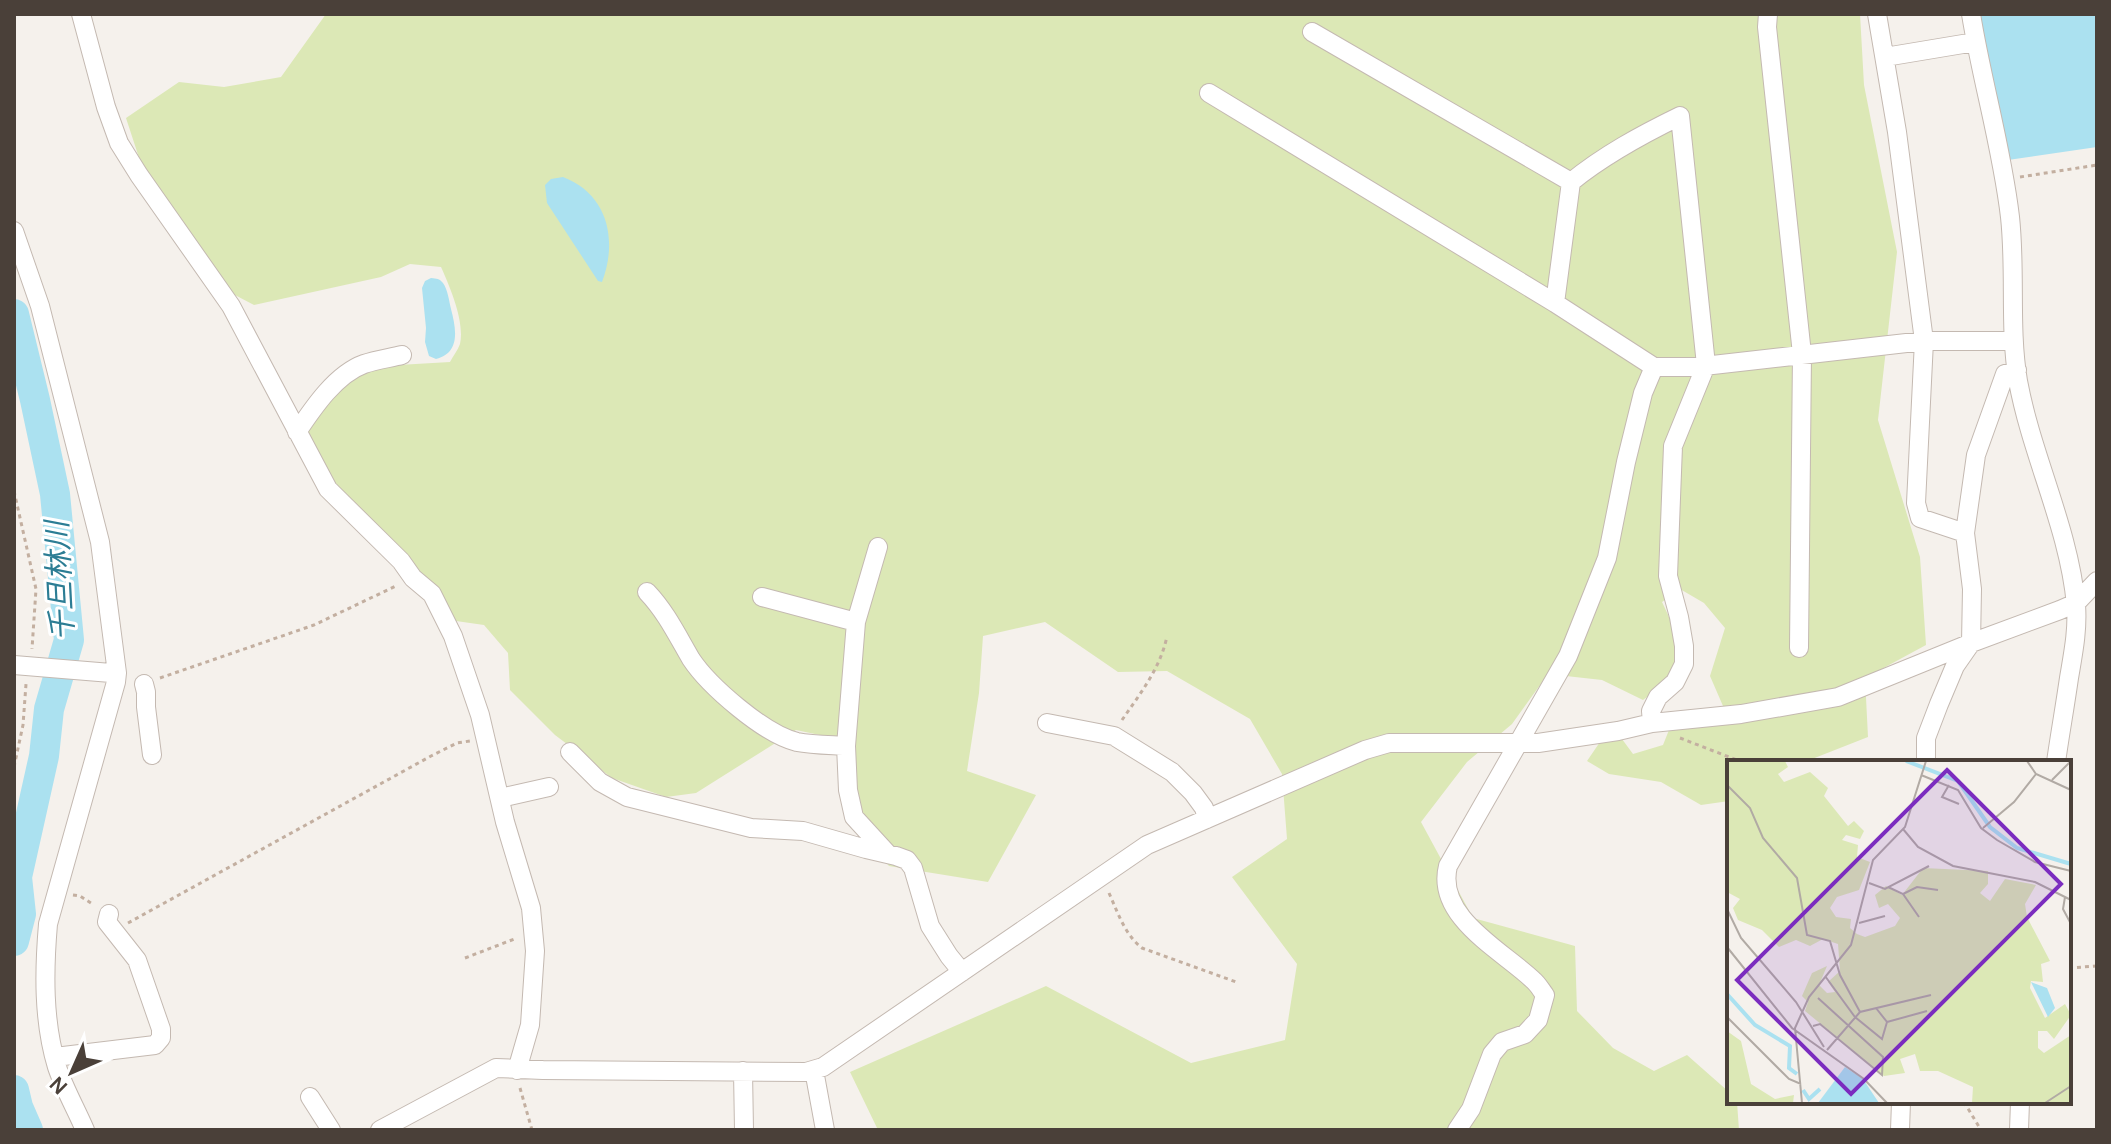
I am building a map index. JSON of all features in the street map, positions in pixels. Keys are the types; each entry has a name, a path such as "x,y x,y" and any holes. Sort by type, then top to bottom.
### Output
{"street":[{"path":"81,14 119,143 231,306 328,489 432,594 453,636 480,715 505,822 531,908 535,951 530,1025 517,1070"},
{"path":"1768,14 1802,354 1799,648"},
{"path":"1877,14 1897,132 1924,341 1916,503 1920,518 1965,533"},
{"path":"1971,14 2003,161 2013,266 2013,341 2017,370 2025,414 2068,557 2076,603 2075,642 2056,760"},
{"path":"1312,32 1571,182"},
{"path":"1885,57 1975,42"},
{"path":"1209,93 1555,303 1654,367 1695,367 1924,341 2013,341"},
{"path":"1555,303 1571,182 1637,137 1680,116 1706,365 1673,446 1668,576 1679,617 1684,664 1675,682 1658,697 1651,711 1652,723"},
{"path":"14,231 40,306 96,528 117,673 48,924 45,954 45,993 55,1057 85,1130"},
{"path":"297,432 326,393 361,365 402,355"},
{"path":"1457,1130 1471,1109 1492,1054 1502,1042 1525,1034 1538,1020 1545,995 1534,980 1469,925 1453,904 1445,876 1568,656 1607,558 1626,462 1643,393 1654,367"},
{"path":"1926,760 1926,738 1939,704 1955,666 1971,643 1972,589 1965,533 1976,455 2005,374 2017,370"},
{"path":"878,547 856,622 846,746 848,790 854,817 887,853"},
{"path":"380,1130 496,1068 814,1070 823,1067 1147,845 1365,750 1389,743 1538,743 1652,723 1741,714 1838,697 2076,603 2097,581"},
{"path":"647,592 663,608 693,661 713,685 737,706 772,731 796,742 846,746"},
{"path":"762,597 856,622"},
{"path":"28,666 111,673"},
{"path":"144,684 152,755"},
{"path":"1047,723 1114,736 1172,772 1193,793 1204,808 1207,819"},
{"path":"570,752 600,782 640,801 751,828 803,831 907,860 913,868 930,926 962,972"},
{"path":"500,798 549,787"},
{"path":"55,1057 155,1045 161,1038 161,1029 137,960 107,922 109,914"},
{"path":"814,1070 825,1130"},
{"path":"743,1071 744,1130"},
{"path":"310,1097 331,1130"},
{"path":"1900,1130 1901,1104"},
{"path":"2019,1130 2020,1104"}],"path":[{"path":"2005,179 2097,165"},
{"path":"14,491 36,589 34,644 14,767"},
{"path":"144,684 314,625 413,578"},
{"path":"1114,736 1144,689 1165,648 1167,636"},
{"path":"1652,723 1663,731 1737,760"},
{"path":"56,893 80,896 125,924 130,923 431,756 457,743 486,739"},
{"path":"1101,876 1134,942 1142,948 1239,983"},
{"path":"465,958 510,940 533,935"},
{"path":"2071,968 2097,966"},
{"path":"517,1070 532,1130"},
{"path":"1965,1104 1981,1130"}],"green space":[{"path":"326,14 1860,14 1864,85 1897,252 1878,420 1920,557 1926,645 1865,678 1868,737 1811,760 1727,760 1727,801 1701,805 1661,782 1609,774 1587,761 1600,742 1622,739 1633,754 1663,745 1671,725 1721,719 1723,706 1710,676 1725,628 1704,603 1680,589 1662,602 1674,630 1677,651 1673,671 1662,685 1643,700 1602,680 1548,674 1512,724 1467,762 1421,822 1473,918 1575,946 1577,1011 1613,1048 1654,1071 1687,1055 1727,1090 1727,1104 1737,1104 1739,1130 878,1130 850,1072 1046,986 1191,1063 1285,1040 1297,964 1232,877 1287,839 1282,774 1250,719 1167,671 1118,672 1045,622 983,636 979,693 967,771 1036,795 988,882 889,866 852,824 853,742 796,730 696,793 666,797 612,778 555,735 510,690 508,653 484,625 456,621 391,541 332,487 301,432 317,407 364,367 450,362 460,344 461,335 456,305 441,267 410,264 381,277 254,305 233,294 144,173 126,118 179,82 224,87 281,77"}],"water":[{"path":"1979,14 2097,14 2097,147 2008,160"},
{"path":"563,177 590,195 605,220 609,250 602,282 598,281 547,203 545,185 551,179"},
{"path":"439,279 445,286 455,332 450,351 436,359 429,356 425,342 422,288 425,281"}],"waterway":[{"name":"千旦林川","path":"14,314 55,494 69,640 49,709 44,756 17,877 21,914 14,941"},
{"name":"千旦林川","path":"14,1090 28,1130"}]}
